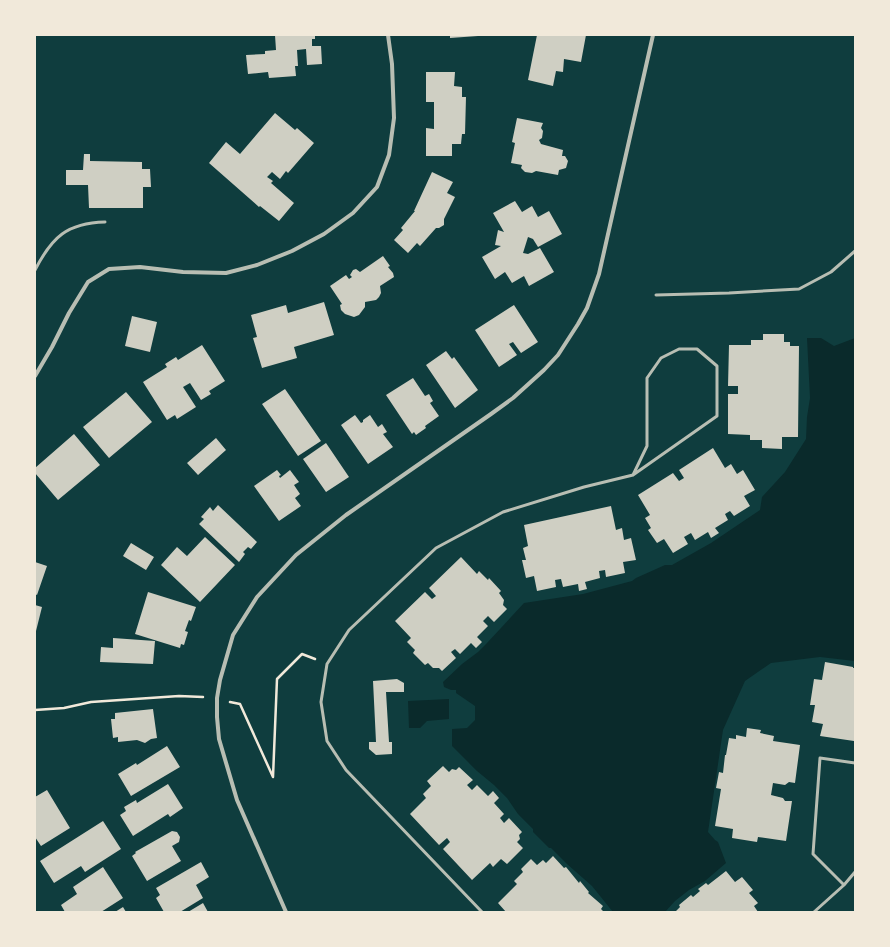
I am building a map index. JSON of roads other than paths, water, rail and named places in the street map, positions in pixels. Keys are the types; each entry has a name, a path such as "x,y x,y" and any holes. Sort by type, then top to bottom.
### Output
{"street":[{"path":"35,376 69,313 88,282 109,269 140,267 183,272 226,273 257,265 292,250 324,234 353,214 377,187 389,155 394,118 392,64 388,35"},
{"path":"286,912 235,793 219,738 217,698 220,680 233,635 257,597 286,565 311,542 346,515 513,398 544,370 570,339 587,308 599,274 653,35"}],"lane":[{"path":"35,270 50,245 64,233 74,227 89,223 105,222"},
{"path":"656,295 799,289 831,272 855,251"},
{"path":"482,912 346,770 327,741 321,702 327,664 348,630 436,548 503,512 584,487 633,475 717,416 717,366 697,348 679,349 661,358 648,378 647,446 633,475"},
{"path":"844,885 813,854 820,758 855,763"},
{"path":"814,912 844,885 855,872"}],"water":[{"path":"807,338 821,338 834,346 855,338 855,661 820,657 771,663 745,681 723,730 708,832 718,842 726,863 705,881 689,890 675,901 665,912 613,912 592,886 533,832 533,829 518,814 507,798 452,746 452,729 467,728 475,720 475,706 456,693 456,690 451,690 444,687 443,682 462,664 478,652 524,603 583,594 632,581 665,565 672,565 711,543 760,510 762,497 785,472 806,439 810,398"},
{"path":"449,699 449,719 427,721 420,728 409,728 408,701"}]}
